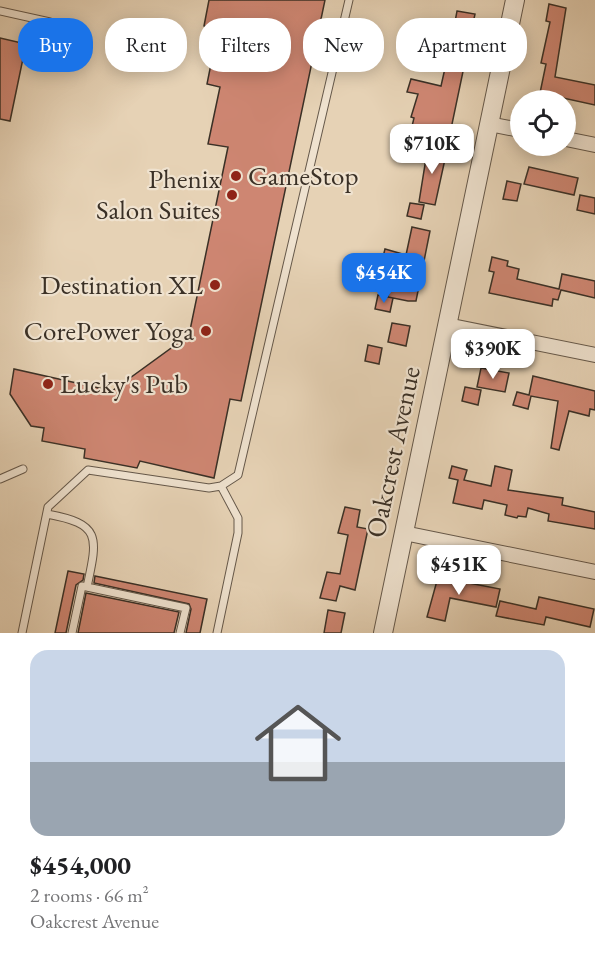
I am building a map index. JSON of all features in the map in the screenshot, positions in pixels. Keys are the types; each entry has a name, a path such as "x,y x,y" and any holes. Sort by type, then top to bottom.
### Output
{"street":[{"name":"Oakcrest Avenue","path":"383,633 514,0"},
{"path":"489,124 510,128"},
{"path":"576,141 595,145"},
{"path":"447,325 595,355"},
{"path":"404,533 595,572"}],"lane":[{"path":"22,633 47,510 88,470 209,488 221,486 238,475 349,0"},
{"path":"0,11 32,18"},
{"path":"0,479 23,469"},
{"path":"217,633 238,533 238,518 221,486"},
{"path":"47,510 76,519 88,527 94,542 87,587"},
{"path":"72,633 82,586 186,608 180,633"}],"building":[{"path":"209,0 325,0 321,18 303,18 303,72 310,72 241,401 230,399 214,478 140,461 137,468 84,458 85,449 42,441 44,428 31,426 10,394 14,369 112,391 189,335 228,147 208,144 220,87 207,84 209,72 291,72 291,18 206,18"},
{"path":"549,4 566,8 555,77 595,85 595,105 576,101 576,90 541,90 546,64 541,63 550,22 546,21"},
{"path":"457,11 475,14 474,18 456,18"},
{"path":"0,38 18,42 18,72 20,72 10,121 0,119"},
{"path":"444,72 463,72 451,129 429,125 424,147 408,143 414,118 411,117 418,94 407,92 411,79 441,86"},
{"path":"428,146 447,150 435,205 419,202"},
{"path":"529,167 578,178 574,195 524,184"},
{"path":"507,181 521,184 517,201 503,199"},
{"path":"580,195 595,198 595,214 577,210"},
{"path":"410,203 424,205 421,219 407,216"},
{"path":"412,227 430,231 416,301 408,301 388,297 393,268 381,265 385,249 406,255"},
{"path":"492,257 508,261 507,266 519,269 517,279 559,289 562,274 595,281 595,298 561,290 558,300 553,299 552,306 489,293 494,272 489,271"},
{"path":"378,295 393,298 390,312 375,309"},
{"path":"392,323 410,326 406,346 388,342"},
{"path":"368,345 382,348 379,364 365,361"},
{"path":"481,368 509,373 505,392 477,387"},
{"path":"533,376 595,391 595,410 590,409 589,416 569,411 559,450 551,448 558,401 531,396 528,409 513,405 517,392 529,395"},
{"path":"465,387 481,390 478,405 462,401"},
{"path":"452,466 467,470 464,480 491,486 495,466 512,470 508,490 563,498 562,505 595,512 595,529 548,521 549,514 528,508 526,517 518,516 517,518 505,515 507,505 484,500 482,509 453,503 458,480 449,478"},
{"path":"345,507 360,510 357,527 368,529 355,590 340,586 336,601 320,598 327,572 340,574 348,535 338,533"},
{"path":"68,571 84,574 83,580 76,585 66,633 55,633"},
{"path":"95,576 207,599 200,633 186,633 191,609 189,604 94,583"},
{"path":"438,577 500,589 496,607 450,598 445,621 427,617"},
{"path":"86,593 179,612 174,633 78,633"},
{"path":"539,597 594,609 590,627 546,617 544,625 496,616 500,601 536,609"},
{"path":"328,610 345,613 341,633 324,633"}],"place":[{"name":"GameStop","path":"236,176"},
{"name":"Phenix Salon Suites","path":"232,195"},
{"name":"Destination XL","path":"215,285"},
{"name":"CorePower Yoga","path":"206,331"},
{"name":"Lucky's Pub","path":"48,384"}]}
